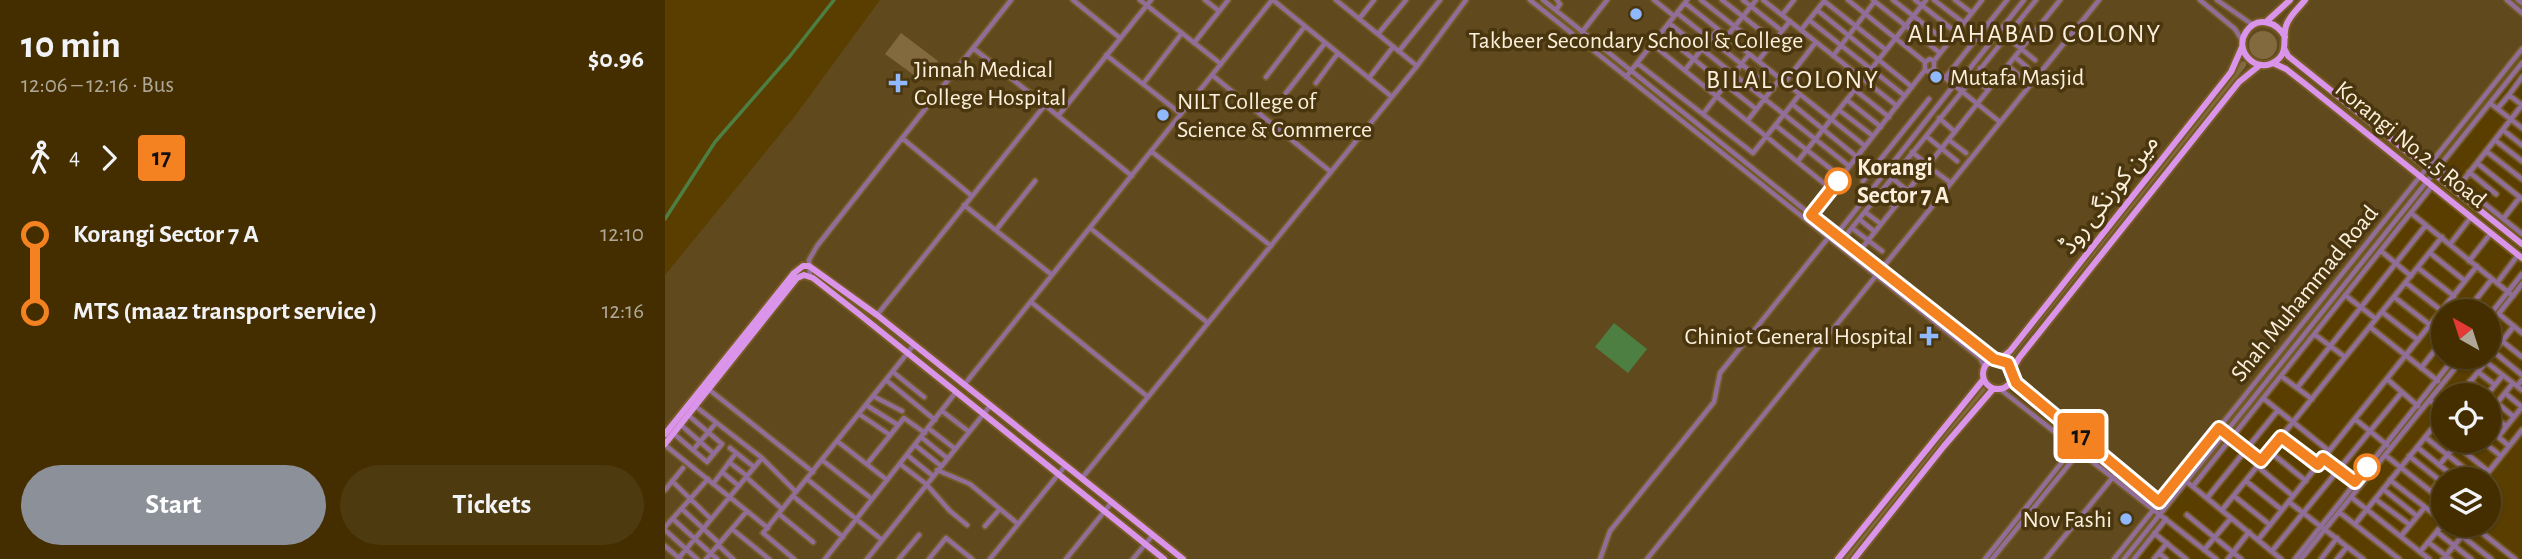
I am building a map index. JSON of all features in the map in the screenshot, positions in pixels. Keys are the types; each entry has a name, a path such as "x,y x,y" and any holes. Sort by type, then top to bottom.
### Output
{"main road":[{"path":"2290,0 2266,22 2253,24 2248,29 2242,44 2249,59 2260,65 2278,60 2285,50 2289,20 2305,0"},
{"path":"2266,22 2278,27 2285,37"},
{"name":"مین کورنگی روڈ","path":"1997,359 2010,351 2231,72 2242,44"},
{"name":"Korangi No.2.5 Road","path":"2285,50 2288,56 2427,168 2458,187 2522,244"},
{"name":"Korangi No.2.5 Road","path":"2273,63 2295,76 2520,257"},
{"name":"مین کورنگی روڈ","path":"2012,374 2213,119 2239,82 2260,65"},
{"path":"665,445 794,273 803,266 808,266 815,268 877,315 1183,559"},
{"path":"665,434 797,278 804,275 908,354 1164,559"},
{"path":"1837,559 1930,438 1983,380 1985,366 1997,359 2008,363 2012,374 2008,385 1997,389 1854,559"},
{"path":"1983,380 1997,389"},
{"path":"963,398 964,386"}],"street":[{"path":"810,277 808,266 817,246 1011,0"},
{"path":"1073,0 1121,38"},
{"path":"1140,0 1221,64"},
{"path":"1058,116 1150,0"},
{"path":"1205,0 1219,11"},
{"path":"1194,43 1228,0"},
{"path":"964,386 1273,0 1392,97"},
{"path":"1359,19 1374,0"},
{"path":"1378,34 1406,0"},
{"path":"1399,51 1440,0"},
{"path":"1082,478 1417,66 1466,0"},
{"path":"1530,0 1980,358 1985,366"},
{"path":"1543,0 1557,6 1582,32 1858,253 1997,359"},
{"path":"1597,0 1603,5"},
{"path":"1582,32 1607,0"},
{"path":"1654,0 1710,39 1773,89"},
{"path":"1701,0 1766,51"},
{"path":"1722,0 1774,41"},
{"path":"1743,0 1782,31"},
{"path":"1727,36 1756,0"},
{"path":"1763,0 1897,106"},
{"path":"1782,15 1793,2 1785,0"},
{"path":"1801,30 1825,0 1887,50"},
{"path":"1848,0 1925,62"},
{"path":"1833,56 1875,0 1940,53"},
{"path":"1893,0 1948,43"},
{"path":"1915,0 1957,33"},
{"path":"1798,161 1926,0"},
{"path":"1934,0 1964,23"},
{"path":"1955,0 1972,13"},
{"path":"1945,78 2007,0"},
{"path":"1600,559 1611,531 1714,401 1720,373 1828,238 1881,179 2024,0"},
{"path":"1842,240 2036,0"},
{"path":"2048,0 2056,6"},
{"path":"1858,253 2060,0"},
{"path":"1647,559 2099,0"},
{"path":"2200,0 2235,29 2242,44"},
{"path":"2217,0 2253,24"},
{"path":"2507,0 2522,13"},
{"path":"1339,1 1417,66"},
{"path":"1626,77 1686,1 1865,146"},
{"path":"1934,69 1934,61 1980,1"},
{"path":"1817,10 1912,87"},
{"path":"1809,20 1905,96"},
{"path":"1758,61 1790,21"},
{"path":"1669,23 1849,166"},
{"path":"2041,24 2049,31"},
{"path":"1266,77 1305,26"},
{"path":"2013,28 2024,38"},
{"path":"1685,70 1718,29"},
{"path":"2034,32 2047,42"},
{"path":"1143,84 1182,33"},
{"path":"1661,33 1756,109"},
{"path":"2009,39 2035,60"},
{"path":"1748,120 1816,42"},
{"path":"1286,93 1325,43"},
{"path":"1652,44 1831,189"},
{"path":"1369,78 1393,47"},
{"path":"973,48 1132,176"},
{"name":"Shah Muhammad Road","path":"2114,559 2522,49"},
{"path":"1315,83 1338,53"},
{"path":"1703,114 1749,54"},
{"path":"1106,55 1181,114"},
{"path":"2015,57 2027,67"},
{"path":"1925,62 1928,59 1934,61"},
{"path":"1925,62 1923,66 1926,70"},
{"path":"1637,63 1753,153 1800,94"},
{"name":"Shah Muhammad Road","path":"2125,559 2305,333 2429,184 2434,173 2522,63"},
{"path":"2008,66 2026,81"},
{"path":"1980,68 1995,82"},
{"path":"1934,69 2000,122"},
{"path":"1926,70 1929,72 1934,69"},
{"path":"1811,215 1926,70"},
{"path":"2001,74 2013,83"},
{"path":"1212,75 1331,172"},
{"path":"1973,77 1988,90"},
{"path":"2498,108 2522,77"},
{"path":"1855,90 1889,117"},
{"path":"2458,187 2521,108 2508,95"},
{"path":"1863,181 1929,99"},
{"path":"1847,100 1881,127"},
{"path":"2490,103 2522,128"},
{"path":"1792,104 1857,157"},
{"path":"877,315 1045,105"},
{"path":"1839,110 1873,136"},
{"path":"1939,118 1955,132"},
{"path":"1775,125 1841,177"},
{"path":"2503,130 2522,145"},
{"path":"1926,135 1957,161"},
{"path":"902,138 972,195"},
{"path":"1948,140 1966,153"},
{"path":"2495,140 2522,161"},
{"path":"1151,151 1271,246"},
{"path":"2486,151 2522,179"},
{"path":"1912,152 1929,165"},
{"path":"1906,161 1922,173"},
{"path":"2477,163 2521,198 2503,219"},
{"path":"2439,167 2458,187 2522,234"},
{"path":"1872,171 1881,179"},
{"path":"1936,172 1951,183"},
{"path":"2469,172 2495,194"},
{"path":"1892,178 1908,191"},
{"path":"996,230 1035,181"},
{"path":"2193,486 2411,213 2429,184"},
{"path":"1878,195 1895,207"},
{"path":"964,205 1052,275"},
{"path":"1865,212 1881,224"},
{"path":"2411,213 2511,294"},
{"path":"2451,243 2471,217"},
{"path":"1859,219 1875,232"},
{"path":"2515,228 2522,222"},
{"path":"2297,388 2426,225"},
{"path":"1090,228 1208,323"},
{"path":"1852,228 1882,251"},
{"path":"2469,261 2491,233"},
{"path":"2222,510 2442,237"},
{"path":"2381,251 2411,276"},
{"path":"2430,253 2465,281"},
{"path":"2497,283 2520,257"},
{"path":"2451,299 2477,266"},
{"path":"2418,268 2453,296"},
{"path":"2501,309 2522,274"},
{"path":"2476,299 2492,278"},
{"path":"2406,283 2431,302"},
{"path":"2501,304 2522,285"},
{"path":"2345,295 2376,319"},
{"path":"2258,540 2430,325 2394,297"},
{"path":"1031,302 1149,397"},
{"path":"2382,313 2418,341"},
{"path":"2501,316 2522,333"},
{"path":"2514,326 2502,342 2522,357"},
{"path":"2370,327 2439,382"},
{"path":"2299,328 2305,333"},
{"path":"2314,334 2345,357"},
{"path":"793,559 763,533 913,346"},
{"path":"2421,368 2431,355"},
{"path":"2501,358 2522,377 2517,387 2501,398"},
{"path":"2301,559 2447,369"},
{"path":"2420,407 2430,400 2439,382 2452,369"},
{"path":"2472,383 2470,381 2480,369"},
{"path":"2495,369 2517,387"},
{"path":"893,372 924,397"},
{"path":"2478,372 2491,383"},
{"path":"2012,374 2159,502 2159,514"},
{"path":"2497,383 2503,375"},
{"path":"2281,376 2312,399"},
{"path":"2387,379 2420,407"},
{"path":"886,380 935,420"},
{"path":"706,387 813,472"},
{"path":"1997,389 2216,559"},
{"path":"825,559 956,392"},
{"path":"2272,551 2402,392"},
{"path":"2501,433 2522,407 2505,393"},
{"path":"873,396 902,411"},
{"path":"2263,398 2329,451"},
{"path":"866,405 898,425"},
{"path":"695,406 762,458 795,494 843,537"},
{"path":"867,559 990,406"},
{"path":"2501,406 2514,416"},
{"path":"2207,498 2278,410"},
{"path":"942,411 968,431"},
{"path":"859,414 890,435"},
{"path":"673,433 706,462 714,454 722,444 688,415"},
{"path":"867,464 905,418 925,433 954,448"},
{"path":"2355,419 2388,446"},
{"path":"2501,422 2506,426"},
{"path":"693,450 716,423"},
{"path":"680,424 714,454"},
{"path":"2219,428 2246,449 2294,496"},
{"path":"2355,524 2431,430"},
{"path":"2492,467 2522,430"},
{"path":"925,433 947,458"},
{"path":"2281,437 2318,465"},
{"path":"2425,437 2464,467"},
{"path":"2501,439 2509,446"},
{"path":"837,441 887,480"},
{"path":"665,445 768,528"},
{"path":"915,445 939,468 970,484 1018,524"},
{"path":"2295,559 2339,512 2358,484 2385,455 2388,446"},
{"path":"1992,559 2074,447"},
{"path":"2417,447 2442,467"},
{"path":"730,448 754,467"},
{"path":"1985,559 2080,451"},
{"path":"2269,451 2306,481"},
{"path":"713,484 736,453"},
{"path":"2466,453 2484,467"},
{"path":"2497,453 2501,456"},
{"path":"2439,465 2448,454"},
{"path":"907,455 933,476"},
{"path":"2385,455 2431,492"},
{"path":"2409,456 2431,474"},
{"path":"665,546 679,559 762,458"},
{"path":"2323,458 2358,484"},
{"path":"822,460 872,499"},
{"path":"729,462 813,541"},
{"path":"900,464 926,484 950,511 967,524"},
{"path":"990,559 1066,465"},
{"path":"665,490 683,468"},
{"path":"722,472 739,486"},
{"path":"2050,477 2055,481"},
{"path":"2046,559 2113,477"},
{"path":"697,559 665,529 708,479"},
{"path":"807,479 882,540"},
{"path":"2391,480 2431,512"},
{"path":"2186,481 2281,559"},
{"path":"2246,481 2282,510"},
{"path":"669,482 712,519"},
{"path":"2383,489 2417,516"},
{"path":"2234,496 2270,525"},
{"path":"2351,497 2429,559"},
{"path":"2375,499 2410,526"},
{"path":"1066,559 1112,502"},
{"path":"2289,502 2337,538 2355,557 2363,559"},
{"path":"2401,536 2425,507"},
{"path":"682,509 733,559"},
{"path":"985,526 999,510"},
{"path":"706,559 747,511"},
{"path":"2339,512 2399,559"},
{"path":"2187,514 2241,559"},
{"path":"2204,550 2231,518"},
{"path":"673,519 717,559"},
{"path":"2134,559 2165,519"},
{"path":"732,528 769,559"},
{"path":"2228,559 2249,532"},
{"path":"2154,533 2186,559"},
{"path":"902,558 919,535"},
{"path":"1133,559 1153,535"},
{"path":"2420,552 2432,537"},
{"path":"2443,537 2471,559"},
{"path":"2428,542 2446,558 2461,537"},
{"path":"2463,537 2491,559"},
{"path":"2486,537 2515,559"},
{"path":"932,558 946,538 972,559"},
{"path":"2321,559 2337,538"},
{"path":"2154,559 2167,543"},
{"path":"2337,559 2347,547"},
{"path":"2159,553 2166,559"},
{"path":"2502,559 2507,553"}],"shaded area":[{"path":"880,0 2522,0 2522,58 2119,559 665,559 665,275 795,116"},
{"path":"2263,31 2273,35 2277,45 2273,55 2263,59 2253,55 2249,45 2253,35"},
{"path":"901,33 938,61 922,81 885,54"},
{"path":"2242,61 2246,62 2246,66 2010,360 2009,356"},
{"path":"1614,323 1647,349 1628,373 1595,347"},
{"path":"1982,385 1987,389 1852,559 1842,559"}],"waterway":[{"path":"665,219 715,142 790,56 834,0"}],"bus line":[{"name":"17","path":"1838,181 1811,215 1994,359 2008,363 2016,383 2159,502 2219,428 2261,461 2281,437 2318,465 2323,458 2355,482 2367,467"}],"place":[{"name":"Takbeer Secondary School & College","path":"1636,14"},
{"name":"Mutafa Masjid","path":"1936,77"},
{"name":"Jinnah Medical College Hospital","path":"898,83"},
{"name":"NILT College of Science & Commerce","path":"1163,115"},
{"name":"Korangi Sector 7 A","path":"1838,181"},
{"name":"Chiniot General Hospital","path":"1929,336"},
{"name":"Nov Fashi","path":"2126,519"}],"district":[{"name":"ALLAHABAD COLONY","path":"2035,33"},
{"name":"BILAL COLONY","path":"1793,79"}]}
